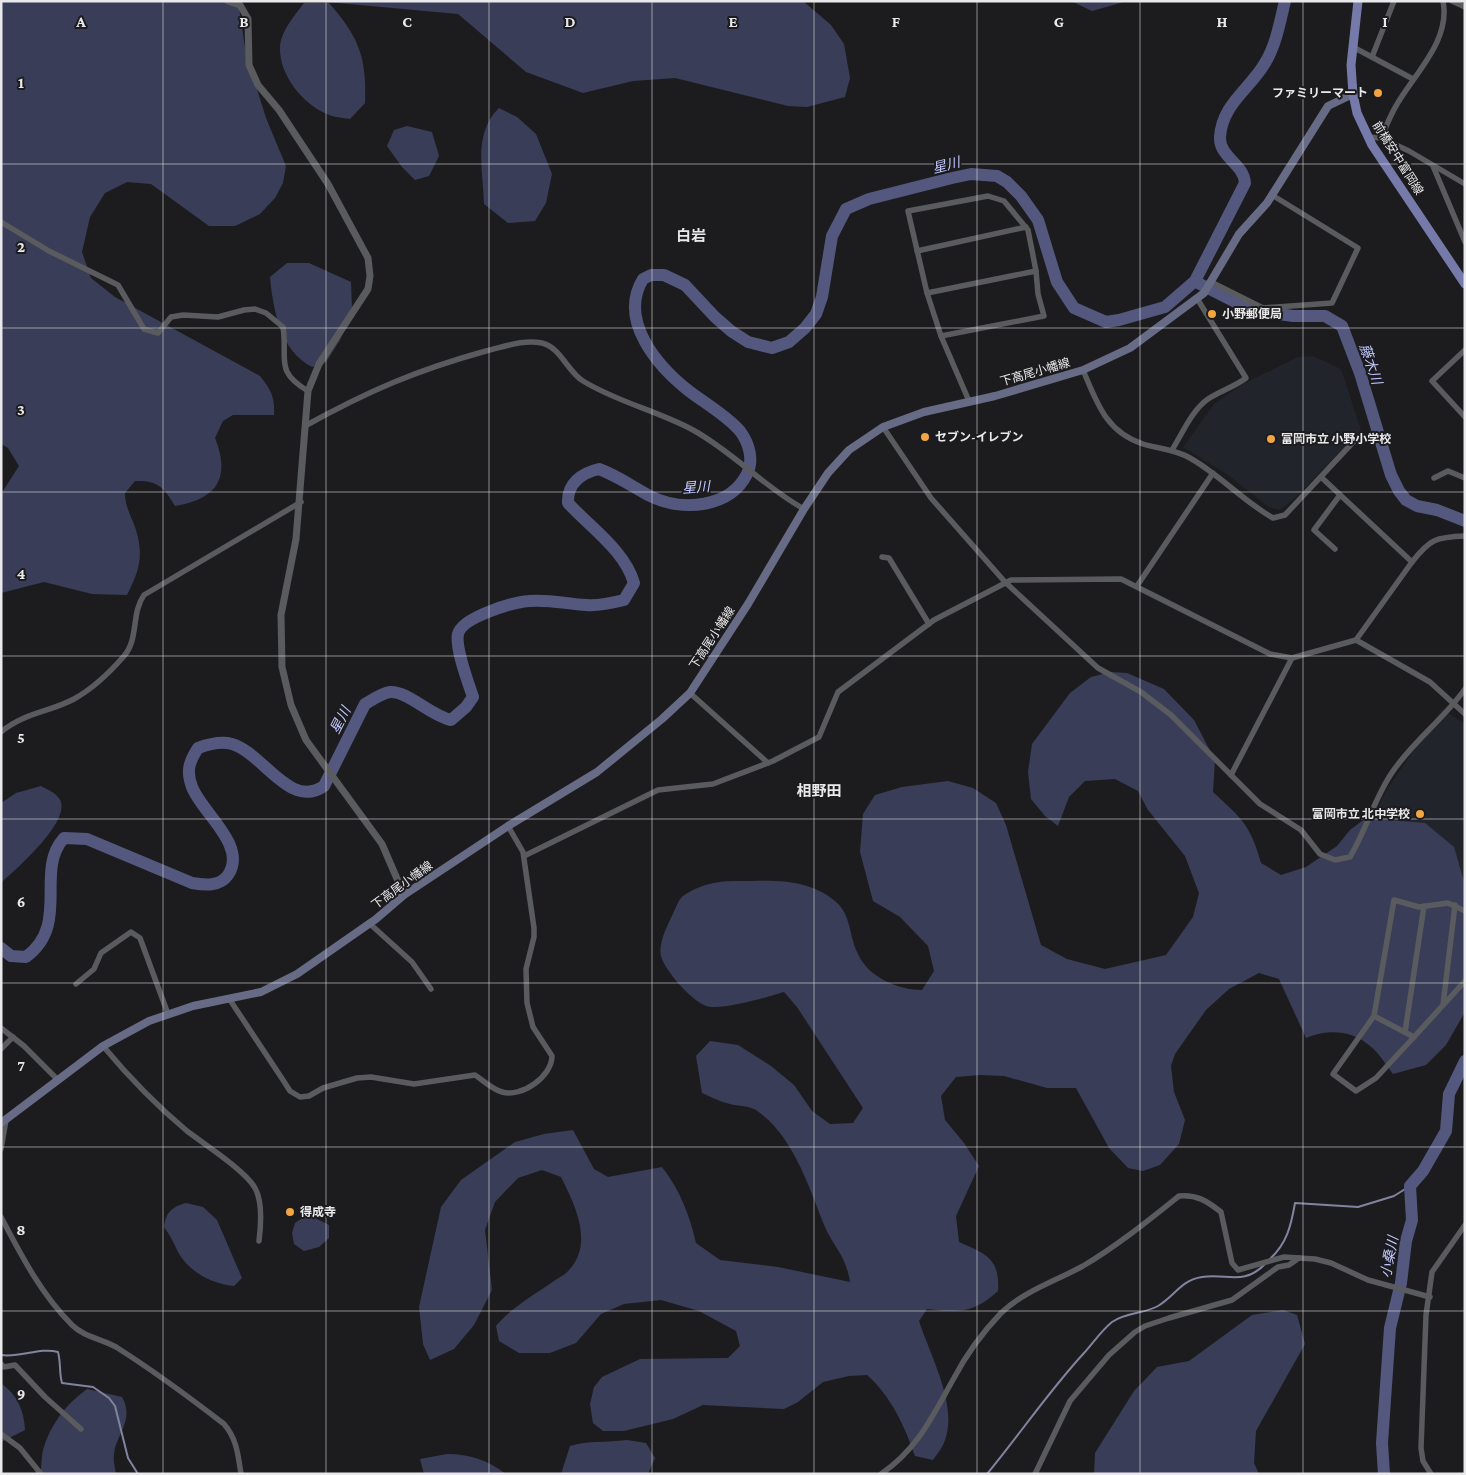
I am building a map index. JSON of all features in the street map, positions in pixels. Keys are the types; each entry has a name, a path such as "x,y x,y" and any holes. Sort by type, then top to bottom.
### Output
{"main road":[{"name":"前橋安中富岡線","path":"1358,1 1351,65 1352,94 1357,113 1368,136 1465,284"},
{"name":"下高尾小幡線","path":"4,1121 103,1046 149,1021 193,1006 230,1000 261,992 298,974 369,923 404,895 508,826 597,772 662,719 690,693 748,604 804,509 828,473 850,450 883,427 924,412 995,396 1084,370 1130,348 1198,300 1239,234 1272,195 1328,106 1352,94"}],"street":[{"path":"228,1 240,5 248,19 248,65 258,85 279,110 328,184 368,258 370,276 368,289 319,364 308,391 301,502 296,539 281,615 282,667 291,705 306,740 356,805 382,844 404,895"},
{"path":"1372,57 1394,1"},
{"path":"1381,138 1396,106 1434,49 1440,35 1445,12 1443,1"},
{"path":"1452,1 1465,7"},
{"path":"1353,47 1413,79"},
{"path":"1368,136 1381,138 1409,151 1465,184"},
{"path":"1433,166 1465,242"},
{"path":"1210,283 1263,308 1332,303 1358,248 1272,195"},
{"path":"941,336 1044,316 1038,294 1036,270 1026,227 1004,201 988,196 908,211 926,293 941,336 968,401"},
{"path":"1,222 49,251 118,285 142,326 152,333 158,333 168,319 176,316 218,317 250,309 266,313 283,327 284,363 289,376 294,383 308,391"},
{"path":"917,251 1026,227"},
{"path":"926,293 1036,270"},
{"path":"1172,450 1190,421 1207,400 1233,388 1246,378 1198,300"},
{"path":"305,426 358,396 437,364 518,343 544,343 553,349 581,380 607,394 656,412 695,431 769,486 804,509"},
{"path":"1465,350 1432,381 1465,417"},
{"path":"1084,370 1099,410 1110,424 1125,436 1137,442 1172,450 1213,473 1276,518 1284,515 1357,438"},
{"path":"883,427 931,498 1005,582 1098,668 1141,692 1171,715 1260,804 1300,830 1320,854 1335,860 1345,860 1352,854 1367,819 1391,774 1465,689"},
{"path":"1434,478 1448,471 1465,478"},
{"path":"1137,586 1213,473"},
{"path":"1321,477 1412,562"},
{"path":"1335,549 1314,530 1340,496"},
{"path":"1,732 16,721 74,699 125,656 132,645 138,604 144,595 301,502"},
{"path":"524,856 658,790 714,784 768,763 819,737 838,692 929,624 1005,582 1011,580 1121,579 1270,654 1292,658 1356,640 1423,548 1440,536 1465,536"},
{"path":"882,557 889,558 929,624"},
{"path":"1356,640 1430,682 1465,714"},
{"path":"1231,775 1292,658"},
{"path":"690,693 768,763"},
{"path":"230,1000 290,1090 300,1097 309,1096 338,1082 364,1077 414,1084 475,1075 503,1093 527,1089 537,1082 552,1060 550,1050 533,1027 527,1003 526,969 534,937 524,856 508,826"},
{"path":"1465,911 1448,903 1424,906 1394,900 1374,1016 1333,1074 1356,1090 1376,1078 1465,981"},
{"path":"1443,1005 1455,905"},
{"path":"1404,1032 1424,906"},
{"path":"369,923 412,962 431,989"},
{"path":"76,984 94,968 101,953 131,932 140,938 168,1014"},
{"path":"1374,1016 1414,1037"},
{"path":"1,1028 13,1037 57,1080"},
{"path":"1,1049 13,1037"},
{"path":"103,1046 158,1105 186,1130 244,1175 255,1187 259,1199 259,1241"},
{"path":"1,1149 4,1121"},
{"path":"881,1474 902,1458 917,1440 935,1415 954,1377 988,1327 1002,1312 1020,1297 1084,1265 1179,1196 1191,1194 1207,1201 1221,1212 1232,1263 1236,1270 1240,1271 1284,1257 1299,1258 1331,1263 1368,1280 1430,1297"},
{"path":"1,1218 26,1266 55,1305 74,1326 113,1345 165,1379 233,1433 241,1474"},
{"path":"1431,1474 1423,1461 1421,1437 1426,1315 1432,1272 1465,1225"},
{"path":"1034,1474 1070,1400 1109,1355 1135,1332 1152,1323 1232,1300 1278,1267 1289,1265 1299,1258"},
{"path":"1,1364 4,1367 15,1366 81,1429"},
{"path":"1,1434 20,1448 41,1474"}],"shaded area":[{"path":"1,1 238,1 246,54 266,118 286,166 283,183 275,198 260,214 235,226 209,226 151,184 127,182 105,193 90,217 82,252 91,278 115,297 260,376 270,390 274,403 274,415 233,415 223,421 215,438 220,452 220,475 217,484 201,498 175,506 163,489 154,483 143,481 135,481 125,493 127,508 140,548 139,564 135,579 127,595 92,594 44,582 1,593 1,494 19,466 8,448 1,444"},
{"path":"316,1 803,1 831,25 844,44 850,78 845,97 807,107 788,106 675,78 633,81 583,93 526,72 458,14"},
{"path":"1071,1 1127,1 1092,11"},
{"path":"304,3 329,3 348,27 359,49 364,73 365,103 350,119 329,115 309,103 294,87 284,68 281,58 281,41 289,24"},
{"path":"499,108 517,117 536,134 552,174 546,203 535,221 508,223 484,204 481,153 486,129 491,118"},
{"path":"407,126 432,132 439,156 429,176 415,180 402,167 387,146 394,130"},
{"path":"287,263 309,263 351,282 352,309 340,340 326,362 312,367 292,351 285,340 276,315 270,277"},
{"name":"富岡市立 小野小学校","path":"1313,356 1341,369 1361,430 1294,499 1279,510 1269,507 1228,475 1183,447 1214,404 1243,384 1298,357"},
{"path":"1111,672 1127,673 1164,689 1194,720 1215,760 1213,792 1244,823 1253,839 1261,863 1281,875 1306,867 1337,846 1350,830 1366,818 1425,823 1454,847 1465,885 1465,1012 1446,1045 1426,1065 1393,1074 1373,1049 1355,1037 1331,1032 1306,1038 1279,979 1259,973 1229,989 1206,1010 1175,1054 1171,1066 1174,1092 1185,1120 1179,1144 1160,1165 1143,1171 1128,1168 1109,1148 1076,1088 1047,1088 1004,1076 956,1077 941,1096 945,1120 964,1143 979,1166 956,1216 959,1242 984,1254 994,1264 997,1271 998,1291 981,1304 966,1310 927,1309 919,1321 941,1380 948,1411 948,1426 945,1440 933,1460 915,1456 896,1412 876,1383 867,1375 849,1376 823,1382 798,1402 784,1409 703,1405 673,1419 624,1431 603,1431 593,1423 590,1404 594,1387 602,1377 640,1359 728,1358 740,1346 736,1331 699,1311 661,1300 624,1304 601,1314 576,1343 550,1353 519,1353 499,1341 496,1326 502,1319 531,1296 564,1275 576,1259 580,1248 580,1224 572,1200 561,1177 542,1170 518,1178 495,1202 485,1230 492,1290 474,1325 454,1349 430,1360 423,1344 419,1307 441,1207 461,1180 515,1142 544,1134 573,1130 594,1169 608,1177 662,1167 684,1204 696,1243 720,1260 778,1267 850,1282 846,1266 825,1227 799,1164 781,1134 756,1110 727,1103 702,1093 696,1056 710,1041 738,1045 771,1066 794,1085 812,1111 830,1124 853,1123 863,1108 797,1007 784,992 722,1007 706,1006 700,1003 673,977 663,962 660,951 666,930 681,898 708,884 733,881 795,883 826,894 840,906 847,918 857,952 862,961 876,975 903,988 922,990 934,971 928,946 900,917 873,901 860,852 863,814 875,795 902,787 948,781 973,788 996,803 1006,825 1041,945 1067,959 1105,969 1166,955 1193,917 1199,893 1185,856 1148,810 1138,791 1115,779 1085,781 1069,797 1058,826 1045,816 1031,799 1028,772 1032,744 1070,693 1091,677"},
{"name":"富岡市立 北中学校","path":"1442,709 1465,724 1465,896 1364,837 1386,791"},
{"path":"41,786 58,797 62,806 59,817 42,843 1,883 1,803 16,793"},
{"path":"186,1203 203,1207 217,1220 242,1278 234,1286 218,1283 202,1276 188,1265 178,1252 164,1227 166,1217 170,1211"},
{"path":"304,1217 315,1218 329,1225 329,1238 319,1247 304,1251 294,1244 292,1233 295,1223"},
{"path":"1283,1310 1297,1315 1305,1344 1256,1431 1254,1463 1259,1474 1094,1474 1095,1453 1134,1391 1157,1367 1189,1361 1252,1315"},
{"path":"1,1383 19,1404 25,1430 1,1442"},
{"path":"87,1389 122,1397 125,1405 126,1420 114,1454 116,1474 40,1474 43,1450 54,1424 72,1401"},
{"path":"627,1440 646,1443 655,1458 648,1474 561,1474 570,1446 584,1443"},
{"path":"447,1454 463,1455 478,1459 506,1474 424,1474 420,1459"}],"waterway":[{"name":"星川","path":"1,948 11,956 26,957 39,944 47,929 50,914 52,866 56,851 64,838 87,839 192,883 212,884 225,879 233,864 228,841 197,797 190,781 189,767 198,748 215,743 232,744 243,749 288,786 300,791 312,791 324,786 365,704 377,697 390,692 404,695 443,718 451,720 466,707 473,697 462,665 458,648 458,634 462,628 478,616 501,607 529,601 591,605 624,600 634,583 630,571 606,540 568,503 570,490 581,476 599,469 650,496 676,504 690,505 704,504 717,500 729,494 739,485 747,474 750,463 750,452 746,441 740,431 729,420 677,381 665,369 645,341 638,326 635,310 636,295 643,279 651,275 664,275 685,285 731,331 748,342 772,348 789,342 805,328 816,314 822,297 832,236 846,209 869,199 971,174 997,176 1007,182 1021,196 1038,220 1057,282 1074,308 1106,322 1165,307 1195,281 1245,183 1241,171 1223,150 1220,137 1222,125 1231,106 1259,72 1269,56 1285,1"},
{"name":"藤木川","path":"1196,282 1251,310 1293,316 1325,316 1342,326 1360,373 1391,475 1399,491 1406,500 1417,506 1437,510 1465,521"},
{"name":"小桑川","path":"1384,1474 1382,1443 1390,1328 1401,1283 1406,1241 1412,1220 1410,1186 1423,1171 1446,1131 1449,1094 1465,1061"},
{"path":"1270,1259 1281,1247 1287,1234 1295,1203 1358,1207 1394,1196 1410,1186"},
{"path":"987,1474 1059,1382 1112,1322 1124,1316 1158,1306 1183,1285 1195,1279 1211,1276 1242,1277 1250,1275 1265,1264"},
{"path":"1,1355 8,1356 44,1351 58,1352 62,1383 93,1387 109,1398 115,1406 128,1458 138,1474"}],"place":[{"name":"ファミリーマート","path":"1378,93"},
{"name":"小野郵便局","path":"1212,314"},
{"name":"セブン-イレブン","path":"925,437"},
{"name":"富岡市立 小野小学校","path":"1271,439"},
{"name":"富岡市立 北中学校","path":"1420,814"},
{"name":"得成寺","path":"290,1212"}],"district":[{"name":"白岩","path":"691,236"},
{"name":"相野田","path":"819,791"}]}
